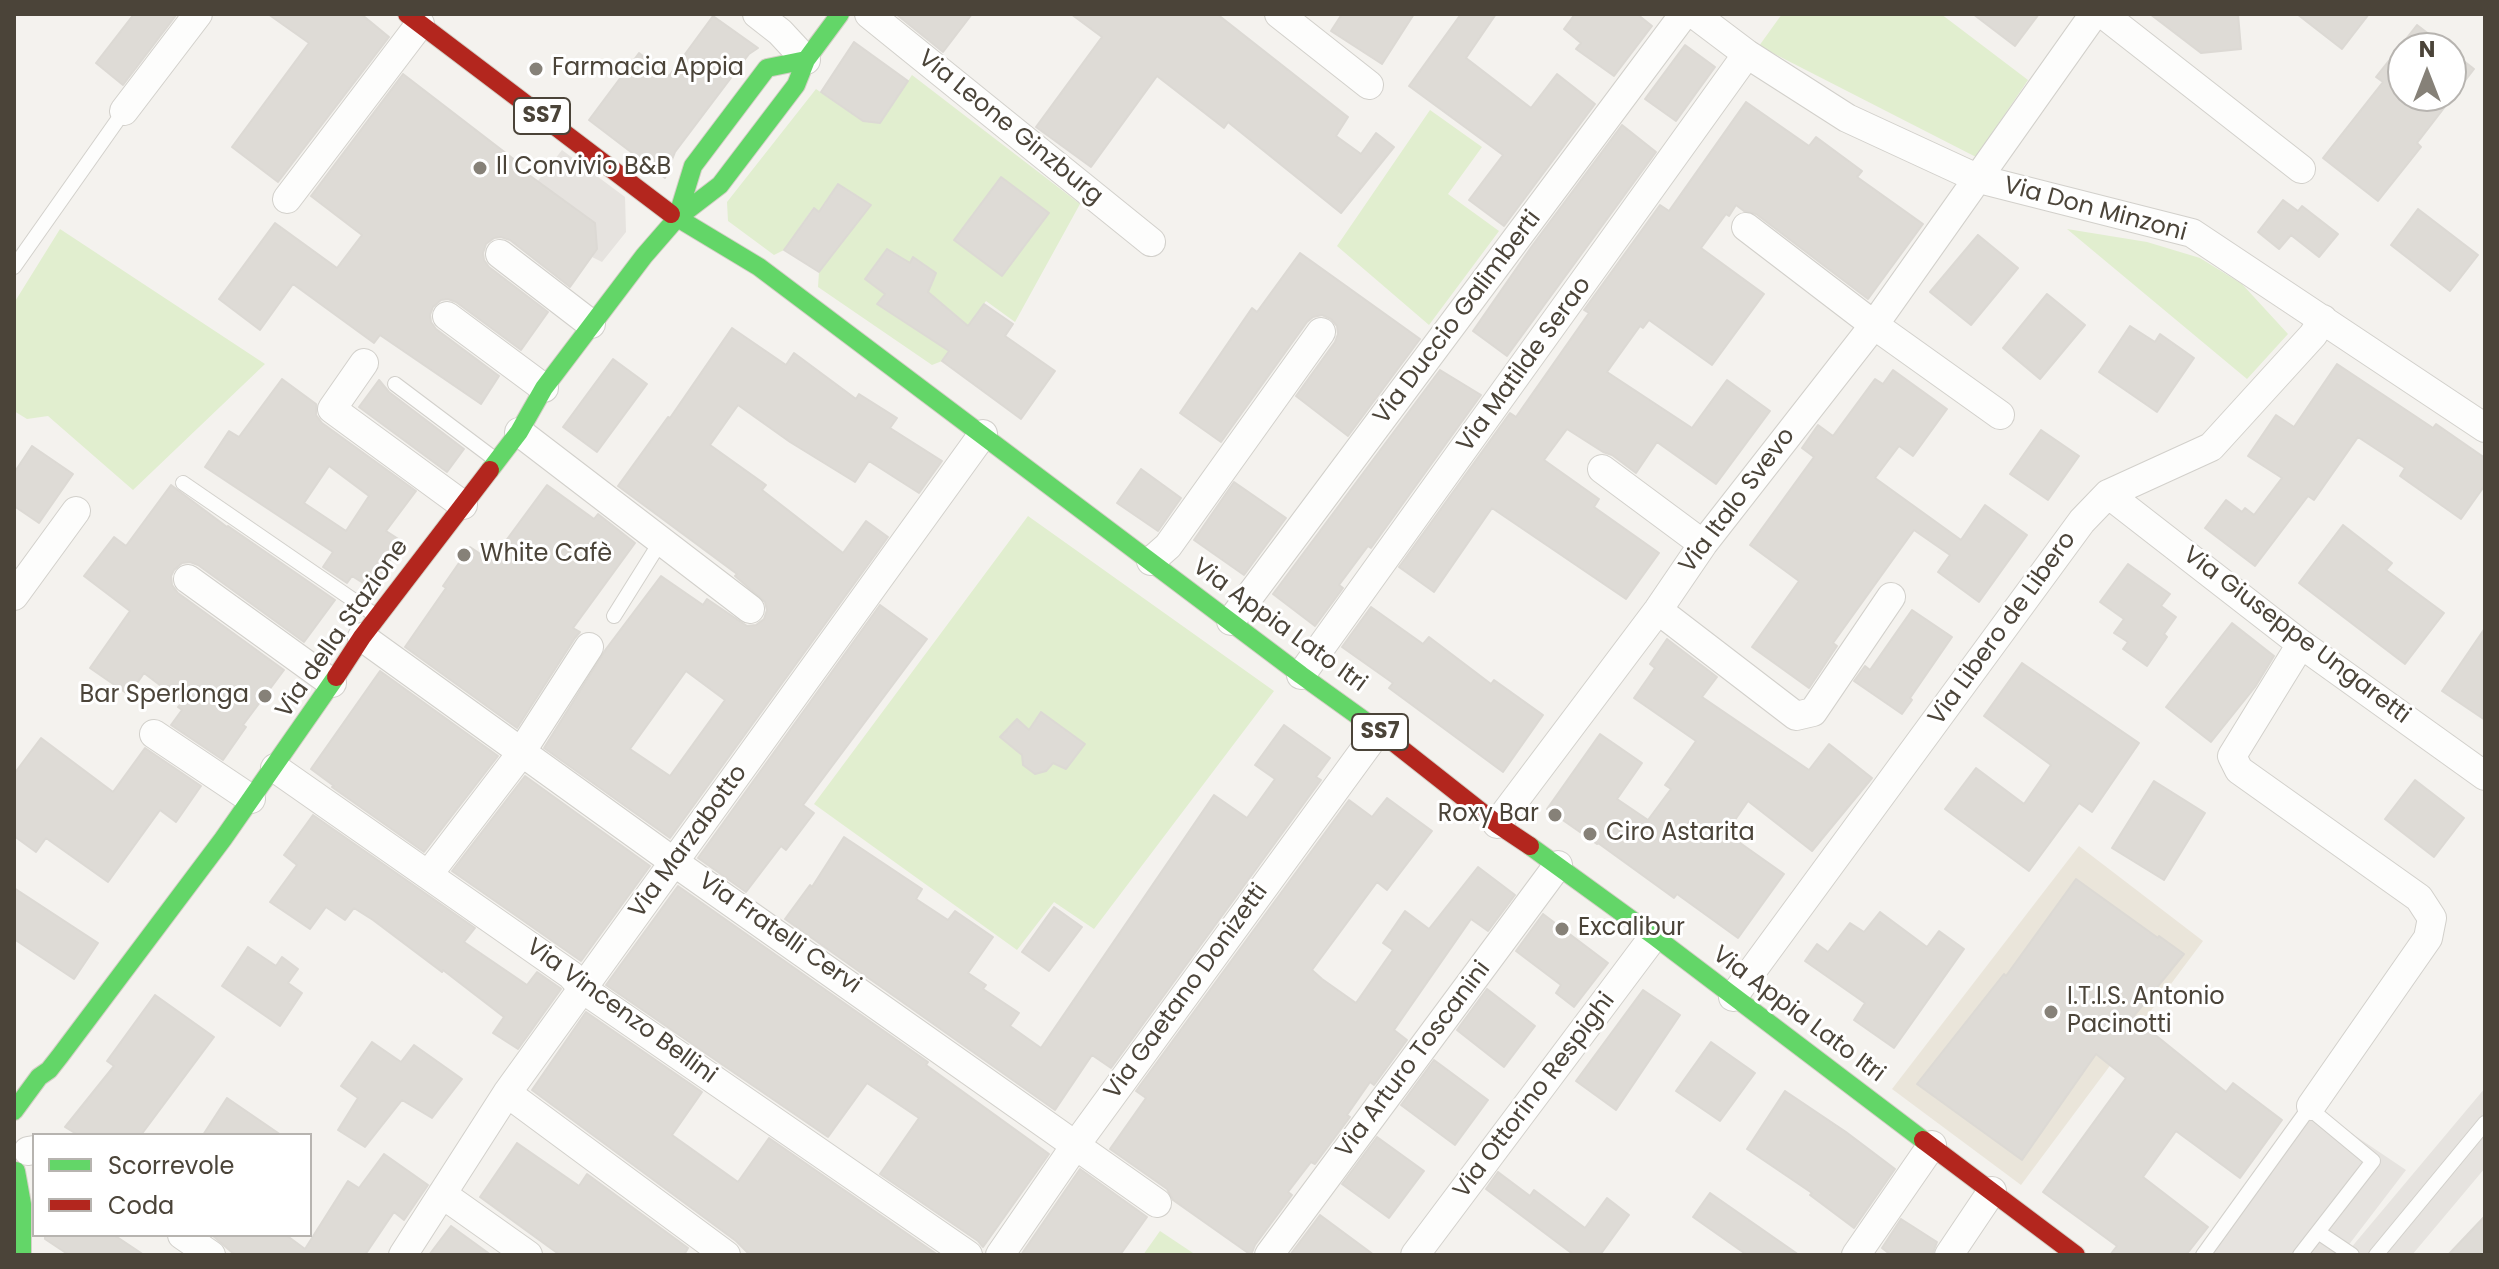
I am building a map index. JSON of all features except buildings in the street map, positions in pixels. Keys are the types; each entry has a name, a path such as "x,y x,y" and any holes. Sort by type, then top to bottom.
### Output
{"main road":[{"path":"677,218 720,185 796,85 806,60 840,14"},
{"name":"SS7","path":"414,19 677,218"},
{"path":"677,218 693,166 767,68 806,60"},
{"name":"Via Appia Lato Itri","path":"677,218 759,267 1301,675 1350,708 1497,824 1654,936 2076,1255"},
{"name":"Via della Stazione","path":"14,1111 39,1077 49,1070 275,768 370,627 519,432 544,388 591,324 677,218"},
{"name":"Via della Stazione","path":"36,1114 47,1089 49,1070"},
{"path":"21,1255 23,1155"},
{"path":"14,1244 21,1255"}],"street":[{"path":"124,111 198,14"},
{"path":"757,14 780,32 806,60"},
{"name":"Via Leone Ginzburg","path":"869,14 1151,242"},
{"path":"1279,14 1369,85"},
{"name":"Via Duccio Galimberti","path":"1231,621 1684,14"},
{"name":"Via Don Minzoni","path":"1694,14 1747,54 1847,118 1979,179 2192,233 2485,428"},
{"name":"Via Italo Svevo","path":"1497,824 1658,610 1703,544 1874,325 2094,14"},
{"path":"2103,14 2301,169"},
{"path":"287,199 414,19"},
{"name":"Via Matilde Serao","path":"1301,675 1747,54"},
{"path":"1746,227 1874,325 2000,415"},
{"path":"500,254 591,324"},
{"path":"447,316 544,388"},
{"name":"Via Libero de Libero","path":"1733,997 2073,534 2108,494 2211,447 2313,335 2323,319"},
{"path":"1151,561 1168,546 1321,332"},
{"path":"364,363 332,409 463,505"},
{"path":"519,432 750,609"},
{"name":"Via Marzabotto","path":"403,1255 507,1093 983,434"},
{"path":"1602,469 1703,544"},
{"name":"Via Giuseppe Ungaretti","path":"2108,494 2301,644 2485,776"},
{"path":"14,596 76,511"},
{"path":"188,579 332,683"},
{"path":"1658,610 1796,716 1813,712 1891,597"},
{"name":"Via Fratelli Cervi","path":"370,627 521,752 1157,1203"},
{"path":"2301,644 2232,756 2239,770 2419,898 2432,918 2428,938 2310,1107"},
{"path":"428,875 521,752 589,647"},
{"name":"Via Gaetano Donizetti","path":"1000,1255 1075,1146 1378,731"},
{"path":"154,734 251,799"},
{"name":"Via Vincenzo Bellini","path":"275,768 571,975 584,990 968,1255"},
{"name":"Via Arturo Toscanini","path":"1269,1255 1558,865"},
{"name":"Via Ottorino Respighi","path":"1415,1255 1654,936"},
{"path":"507,1093 726,1255"},
{"path":"1856,1255 1932,1145"},
{"path":"1949,1255 1992,1191"},
{"path":"442,1194 528,1255"},
{"path":"185,1237 211,1255"}],"lane":[{"path":"14,267 124,111"},
{"path":"395,384 496,460"},
{"path":"183,483 370,627"},
{"path":"614,616 661,541"},
{"path":"2203,1255 2310,1107 2373,1161 2300,1255"},
{"path":"2376,1255 2485,1123"},
{"path":"2318,1232 2352,1255"}],"shaded area":[{"path":"562,150 625,197 626,232 602,262 592,257 597,249 595,223 537,182"},
{"name":"I.T.I.S. Antonio Pacinotti","path":"2079,846 2203,941 2021,1185 1892,1089"},
{"path":"2485,1088 2485,1168 2412,1255 2345,1255"},
{"path":"2305,1102 2406,1170 2341,1255 2194,1255"}],"green space":[{"path":"1782,14 1941,14 2028,80 1976,157 1759,46"},
{"path":"912,75 1080,204 1015,322 986,301 942,361 932,365 818,287 819,272 870,205 838,184 819,212 813,208 784,250 774,255 728,221 727,202 816,89 863,121 880,123","holes":["887,249 910,263 913,258 936,273 928,292 877,304 885,294 866,279"]},
{"path":"1430,110 1482,147 1448,194 1499,231 1429,325 1337,246"},
{"path":"60,229 265,364 133,490 48,416 27,419 14,411 14,303"},
{"path":"2067,229 2147,242 2200,258 2242,284 2288,334 2247,379"},
{"path":"1028,516 1274,691 1094,929 1054,902 1017,950 814,804"},
{"path":"1160,1231 1196,1255 1143,1255"}],"traffic: fast":[{"path":"490,470 519,432 544,388 644,256 677,218 720,185 796,85 806,60 840,14"},
{"path":"677,218 693,166 767,68 806,60"},
{"path":"671,214 759,267 1379,731"},
{"path":"14,1111 39,1077 60,1056 223,839 336,677"},
{"path":"1530,846 1923,1140"},
{"path":"16,1171 22,1204 22,1255"}],"traffic: jam":[{"path":"407,14 671,214"},
{"path":"336,677 362,637 490,470"},
{"path":"1379,731 1497,824 1530,846"},
{"path":"1923,1140 2076,1255"}],"place":[{"name":"Farmacia Appia","path":"536,69"},
{"name":"Il Convivio B&B","path":"480,168"},
{"name":"White Cafè","path":"464,555"},
{"name":"Bar Sperlonga","path":"265,696"},
{"name":"Roxy Bar","path":"1555,815"},
{"name":"Ciro Astarita","path":"1590,834"},
{"name":"Excalibur","path":"1562,929"},
{"name":"I.T.I.S. Antonio Pacinotti","path":"2051,1012"}]}
